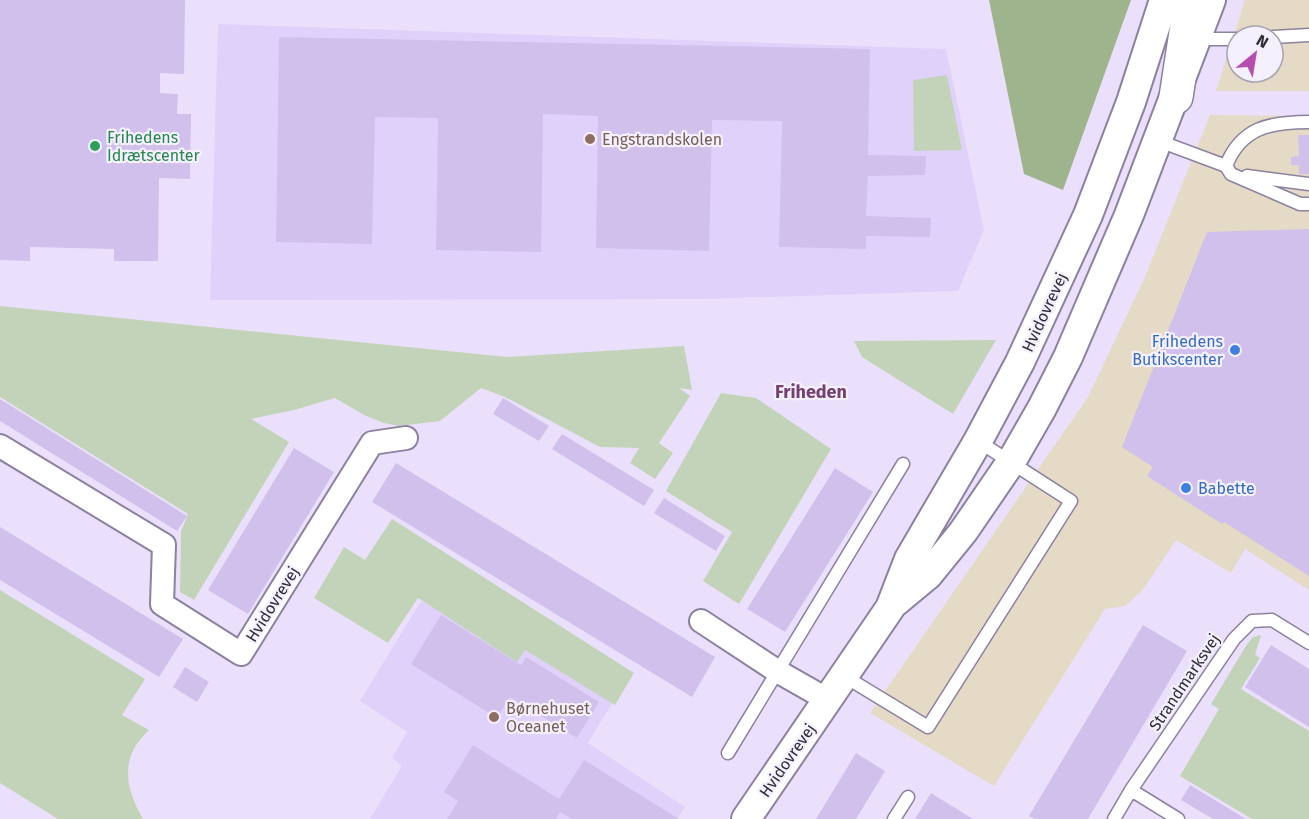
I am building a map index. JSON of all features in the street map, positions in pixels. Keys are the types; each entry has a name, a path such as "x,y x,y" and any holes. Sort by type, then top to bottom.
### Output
{"main road":[{"path":"1176,97 1191,0"}],"street":[{"name":"Hvidovrevej","path":"746,819 890,608 909,559 978,441 1020,362 1088,215 1131,102 1164,0"},
{"name":"Hvidovrevej","path":"890,608 928,576 963,532 1011,462 1042,408 1068,357 1129,215 1176,97 1211,0"},
{"name":"Hvidovrevej","path":"0,446 164,546 162,604 241,654 372,443 406,438"},
{"path":"700,621 777,671 828,700"}],"lane":[{"path":"1285,36 1309,35"},
{"path":"1198,39 1225,39"},
{"path":"1228,170 1230,154 1250,133 1267,125 1309,122"},
{"path":"1158,141 1228,170 1300,204 1309,204"},
{"path":"1228,170 1309,184"},
{"path":"844,676 928,727 1071,501 978,441"},
{"path":"728,753 903,464"},
{"name":"Strandmarksvej","path":"1114,819 1131,790 1234,639 1252,621 1272,620 1309,643"},
{"path":"1131,790 1178,819"},
{"path":"894,819 908,797"}],"shaded area":[{"path":"1245,0 1309,0 1309,91 1216,91 1225,63 1225,84 1285,84 1285,24 1237,24"},
{"name":"Engstrandskolen","path":"218,24 946,49 984,230 958,291 703,299 210,300"},
{"path":"1210,115 1309,116 1309,590 1245,549 1231,573 1176,540 1142,591 1125,606 1105,609 994,786 870,713 1088,397 1145,277"},
{"name":"Børnehuset Oceanet","path":"421,601 445,615 622,687 588,743 685,807 677,819 370,819 402,766 392,758 407,732 360,701"}],"green space":[{"path":"989,0 1131,0 1063,190 1024,174"},
{"path":"947,75 962,150 914,151 913,80"},
{"path":"0,306 507,357 684,346 692,390 679,388 690,396 659,443 673,453 655,479 630,463 639,448 600,447 505,397 481,388 440,421 399,426 384,423 364,415 335,398 251,419 289,442 194,600 180,592 181,531 188,514 0,397"},
{"path":"996,340 953,414 862,357 854,341"},
{"path":"721,393 756,398 831,449 739,604 703,581 732,532 666,491"},
{"path":"392,519 634,673 615,705 525,650 517,662 418,598 388,643 314,598 344,547 365,560"},
{"path":"0,590 145,679 122,715 149,730 133,751 128,773 132,796 143,819 58,819 0,783"},
{"path":"1261,635 1255,655 1260,658 1241,689 1309,731 1309,819 1252,819 1180,776 1219,709 1211,704 1247,644 1253,637"}],"building":[{"name":"Frihedens Idrætscenter","path":"0,0 185,0 184,74 160,73 160,93 178,94 177,114 191,114 190,179 159,178 158,261 114,261 114,249 30,247 30,261 0,260"},
{"path":"279,37 870,49 868,155 926,156 925,175 868,176 866,216 931,218 930,237 866,236 866,249 779,247 782,121 712,120 709,251 596,248 598,116 543,114 541,252 436,250 438,118 375,117 372,244 276,242"},
{"path":"1298,135 1309,135 1309,174 1299,174 1299,165 1291,165 1291,157 1299,156"},
{"name":"Frihedens Butikscenter","path":"1309,229 1309,576 1147,476 1153,467 1122,447 1207,232"},
{"path":"503,398 549,426 539,441 493,414"},
{"path":"0,399 187,516 177,531 0,421"},
{"path":"562,434 654,490 644,506 552,449"},
{"path":"294,448 334,472 248,614 208,590"},
{"path":"396,463 715,657 692,697 372,502"},
{"path":"835,468 873,492 785,632 747,609"},
{"path":"664,498 725,536 716,551 654,513"},
{"path":"0,527 183,639 159,677 0,580"},
{"path":"441,615 521,665 526,657 599,702 577,738 510,697 497,718 411,664"},
{"path":"1143,625 1187,651 1088,819 1035,819 1029,816"},
{"path":"1271,645 1309,669 1309,727 1245,687"},
{"path":"185,667 209,682 197,702 173,687"},
{"path":"473,745 559,799 584,760 679,819 572,819 560,812 556,819 447,819 458,801 444,792"},
{"path":"856,753 885,771 856,819 816,819"},
{"path":"1190,785 1246,819 1213,819 1181,800"},
{"path":"931,793 973,819 915,819"}],"place":[{"name":"Engstrandskolen","path":"590,139"},
{"name":"Frihedens Idrætscenter","path":"95,146"},
{"name":"Frihedens Butikscenter","path":"1235,350"},
{"name":"Babette","path":"1186,488"},
{"name":"Børnehuset Oceanet","path":"494,717"}],"district":[{"name":"Friheden","path":"811,392"}]}
